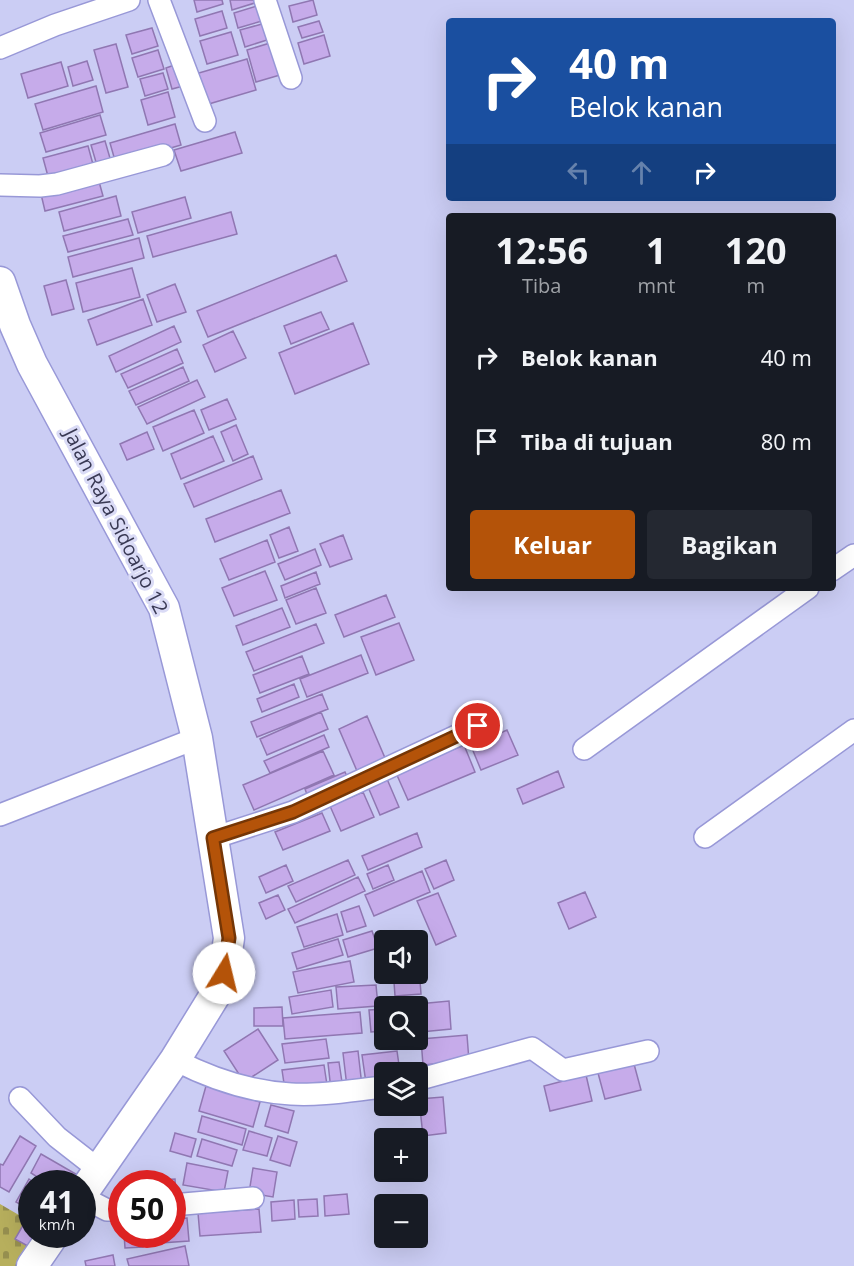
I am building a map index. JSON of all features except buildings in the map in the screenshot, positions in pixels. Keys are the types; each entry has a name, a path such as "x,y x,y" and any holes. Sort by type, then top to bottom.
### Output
{"main road":[{"name":"Jalan Raya Sidoarjo 12","path":"1,292 33,364 164,608 218,837 229,938 228,955 186,1065 98,1169 98,1203"},
{"path":"32,1266 44,1248"}],"street":[{"path":"0,48 55,25 129,0"},
{"path":"159,0 205,121"},
{"path":"265,0 291,78"},
{"path":"5,185 57,184 163,155"},
{"path":"836,567 854,555"},
{"path":"584,749 804,591"},
{"path":"218,837 293,812 478,726"},
{"path":"705,837 854,730"},
{"path":"0,815 196,738"},
{"path":"428,1077 532,1048 563,1070 648,1051"},
{"path":"186,1065 254,1089 292,1094 374,1088"},
{"path":"20,1098 57,1137 98,1169"},
{"path":"186,1204 253,1198"}],"green space":[{"path":"0,1204 18,1214 18,1248 30,1248 29,1266 0,1266"}],"route":[{"path":"224,973 229,938 213,838 293,812 478,726"}]}
